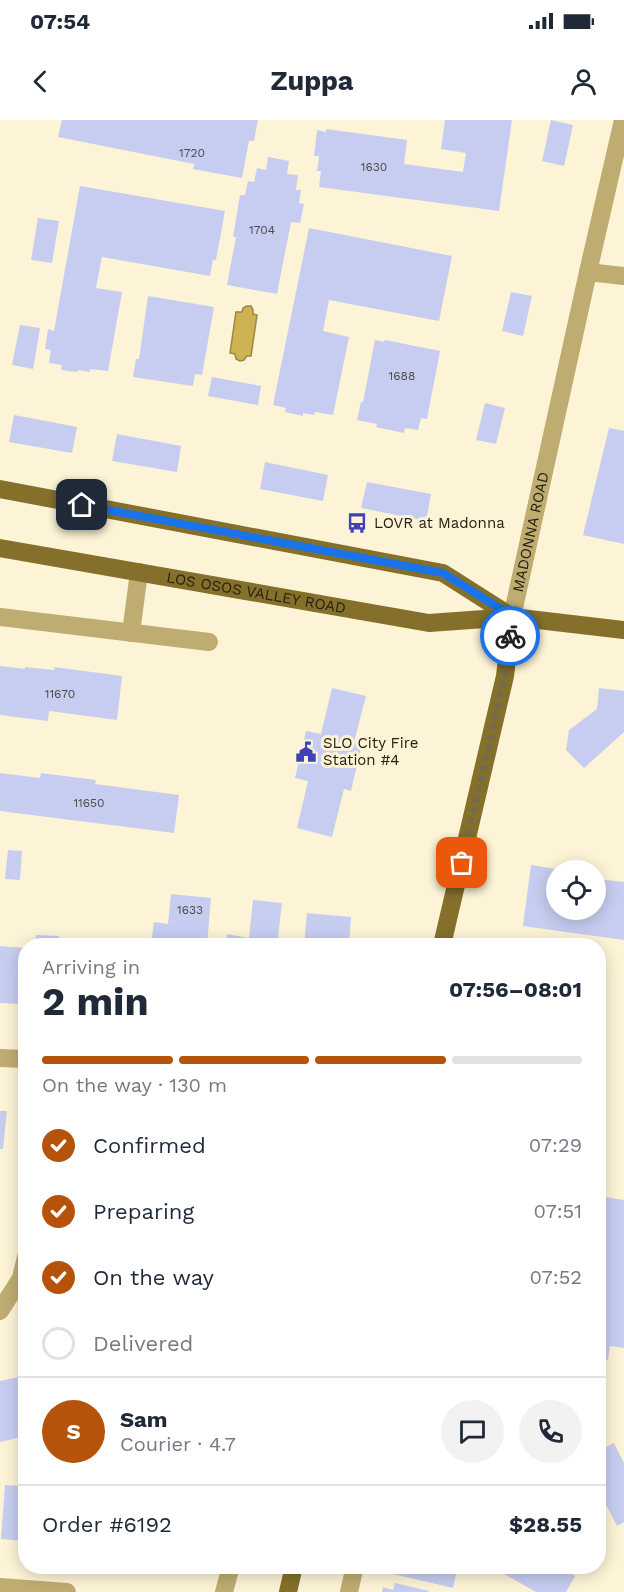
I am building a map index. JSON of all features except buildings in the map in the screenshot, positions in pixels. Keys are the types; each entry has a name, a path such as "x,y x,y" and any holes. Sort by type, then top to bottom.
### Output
{"main road":[{"name":"LOS OSOS VALLEY ROAD","path":"0,489 443,573 512,616"},
{"name":"LOS OSOS VALLEY ROAD","path":"0,548 429,623 512,616 624,630"},
{"name":"MADONNA ROAD","path":"444,938 505,676 512,616"},
{"path":"288,1592 292,1574"}],"street":[{"name":"MADONNA ROAD","path":"512,616 623,120"},
{"path":"588,272 624,276"},
{"path":"131,633 139,572"},
{"path":"0,617 209,642"},
{"path":"0,1058 18,1059"},
{"path":"0,1311 18,1283"},
{"path":"224,1592 229,1574"},
{"path":"349,1592 353,1574"},
{"path":"0,1587 67,1592"}],"shaded area":[{"path":"247,306 251,306 253,314 257,315 251,356 240,361 236,359 235,354 230,353 236,312 242,312"}],"way so far":[{"path":"462,863 505,676 510,636"}],"place":[{"name":"LOVR at Madonna","path":"357,523"},
{"name":"SLO City Fire Station #4","path":"306,752"}],"route":[{"path":"82,505 443,573 512,616 510,636"}]}
